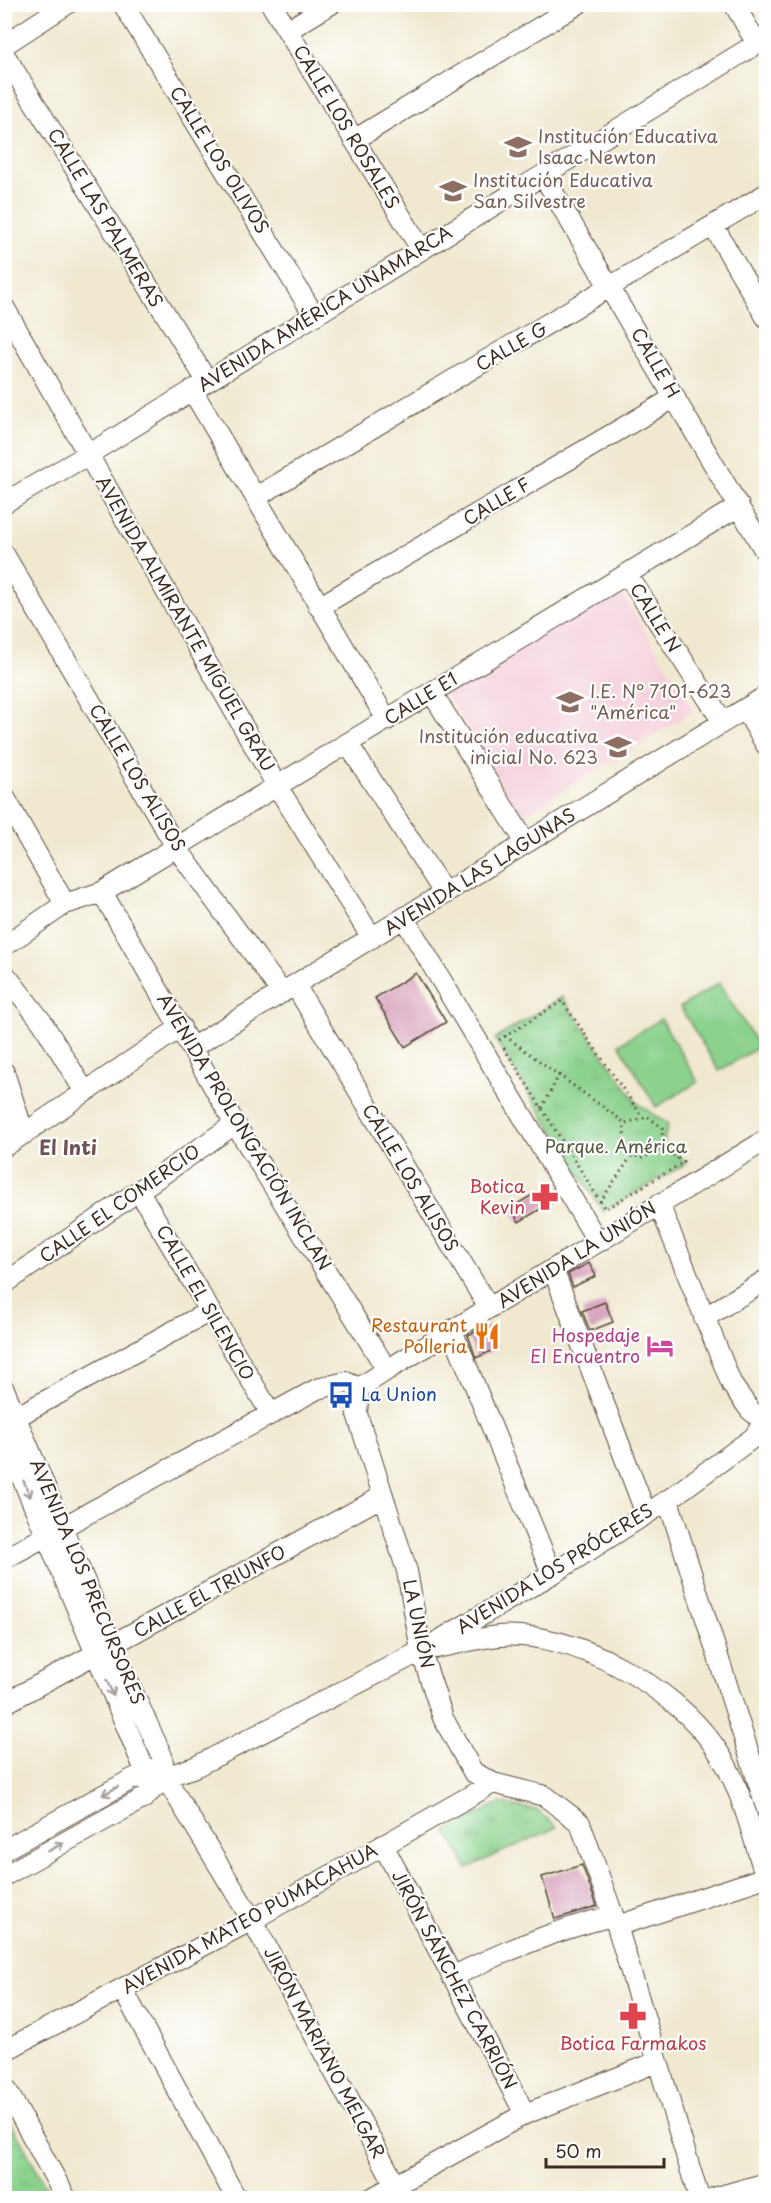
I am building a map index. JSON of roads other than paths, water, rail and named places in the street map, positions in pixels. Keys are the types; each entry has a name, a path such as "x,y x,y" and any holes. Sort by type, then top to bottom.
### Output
{"street":[{"path":"4,45 67,4"},
{"name":"CALLE LOS OLIVOS","path":"123,4 314,315"},
{"name":"CALLE LOS ROSALES","path":"271,4 421,249"},
{"path":"288,30 331,4"},
{"path":"354,140 578,4"},
{"path":"734,4 762,41"},
{"name":"AVENIDA AMÉRICA UNAMARCA","path":"4,503 89,454 762,41"},
{"name":"CALLE LAS PALMERAS","path":"4,54 200,386 256,497 387,720"},
{"name":"CALLE H","path":"543,175 766,553"},
{"name":"CALLE G","path":"256,497 714,227 766,194"},
{"path":"714,227 766,317"},
{"name":"AVENIDA ALMIRANTE MIGUEL GRAU","path":"4,307 277,786 372,938"},
{"name":"CALLE F","path":"319,607 675,397"},
{"name":"CALLE E1","path":"4,946 65,904 102,892 739,506"},
{"name":"CALLE LOS ALISOS","path":"4,554 176,847 288,989 489,1308"},
{"name":"CALLE N","path":"627,574 723,722"},
{"path":"432,693 526,843"},
{"name":"AVENIDA LAS LAGUNAS","path":"194,1047 766,696"},
{"path":"745,709 766,745"},
{"path":"348,744 445,894"},
{"path":"4,796 65,904"},
{"name":"AVENIDA PROLONGACIÓN INCLAN","path":"102,892 194,1047 235,1124 387,1370"},
{"path":"404,918 598,1242"},
{"path":"4,973 42,1022 85,1092"},
{"path":"4,1148 181,1027"},
{"path":"4,1072 24,1134"},
{"name":"CALLE EL COMERCIO","path":"4,1284 235,1124"},
{"name":"AVENIDA LA UNIÓN","path":"387,1370 766,1140"},
{"name":"CALLE EL SILENCIO","path":"139,1191 271,1414"},
{"path":"659,1204 732,1385 750,1410 766,1421"},
{"path":"553,1269 646,1514"},
{"path":"704,1318 766,1280"},
{"path":"16,1417 210,1311"},
{"path":"452,1330 552,1574"},
{"path":"4,1559 271,1414 331,1384 346,1382 359,1388 387,1370"},
{"name":"LA UNIÓN","path":"359,1388 357,1414 407,1571 421,1651 443,1718 473,1772 494,1783 545,1796 580,1823 614,1921"},
{"name":"AVENIDA LOS PRECURSORES","path":"4,1389 16,1417 55,1532 104,1650 143,1766 165,1777 252,1920"},
{"name":"AVENIDA LOS PRÓCERES","path":"4,1850 134,1778 165,1777 219,1756 421,1651 552,1574 668,1500 754,1437 766,1421"},
{"name":"AVENIDA LOS PRECURSORES","path":"4,1435 55,1532"},
{"name":"CALLE EL TRIUNFO","path":"4,1704 383,1496"},
{"path":"668,1500 766,1807"},
{"path":"421,1651 500,1636 554,1639 611,1660 673,1702 715,1747 731,1776 766,1878 614,1921 561,1929 508,1949 452,1977"},
{"name":"AVENIDA LOS PRÓCERES","path":"4,1876 144,1798 165,1777"},
{"name":"AVENIDA MATEO PUMACAHUA","path":"4,2051 252,1920 494,1783"},
{"name":"JIRÓN SÁNCHEZ CARRIÓN","path":"383,1845 525,2114"},
{"name":"JIRÓN MARIANO MELGAR","path":"252,1920 396,2186"},
{"path":"614,1921 699,2199"},
{"path":"123,1990 236,2199"},
{"path":"372,2199 525,2114 657,2062"},
{"path":"4,2085 66,2199"},
{"path":"713,2199 766,2183"}],"place":[{"name":"Institución Educativa Isaac Newton","path":"518,147"},
{"name":"Institución Educativa San Silvestre","path":"453,191"},
{"name":"I.E. N° 7101-623 \"América\"","path":"570,702"},
{"name":"Institución educativa inicial No. 623","path":"618,747"},
{"name":"Botica Kevin","path":"545,1197"},
{"name":"Restaurant Polleria","path":"487,1336"},
{"name":"Hospedaje El Encuentro","path":"660,1346"},
{"name":"La Union","path":"341,1395"},
{"name":"Botica Farmakos","path":"633,2016"}],"district":[{"name":"El Inti","path":"68,1148"}],"park label":[{"name":"Parque. América","path":"616,1147"}]}
